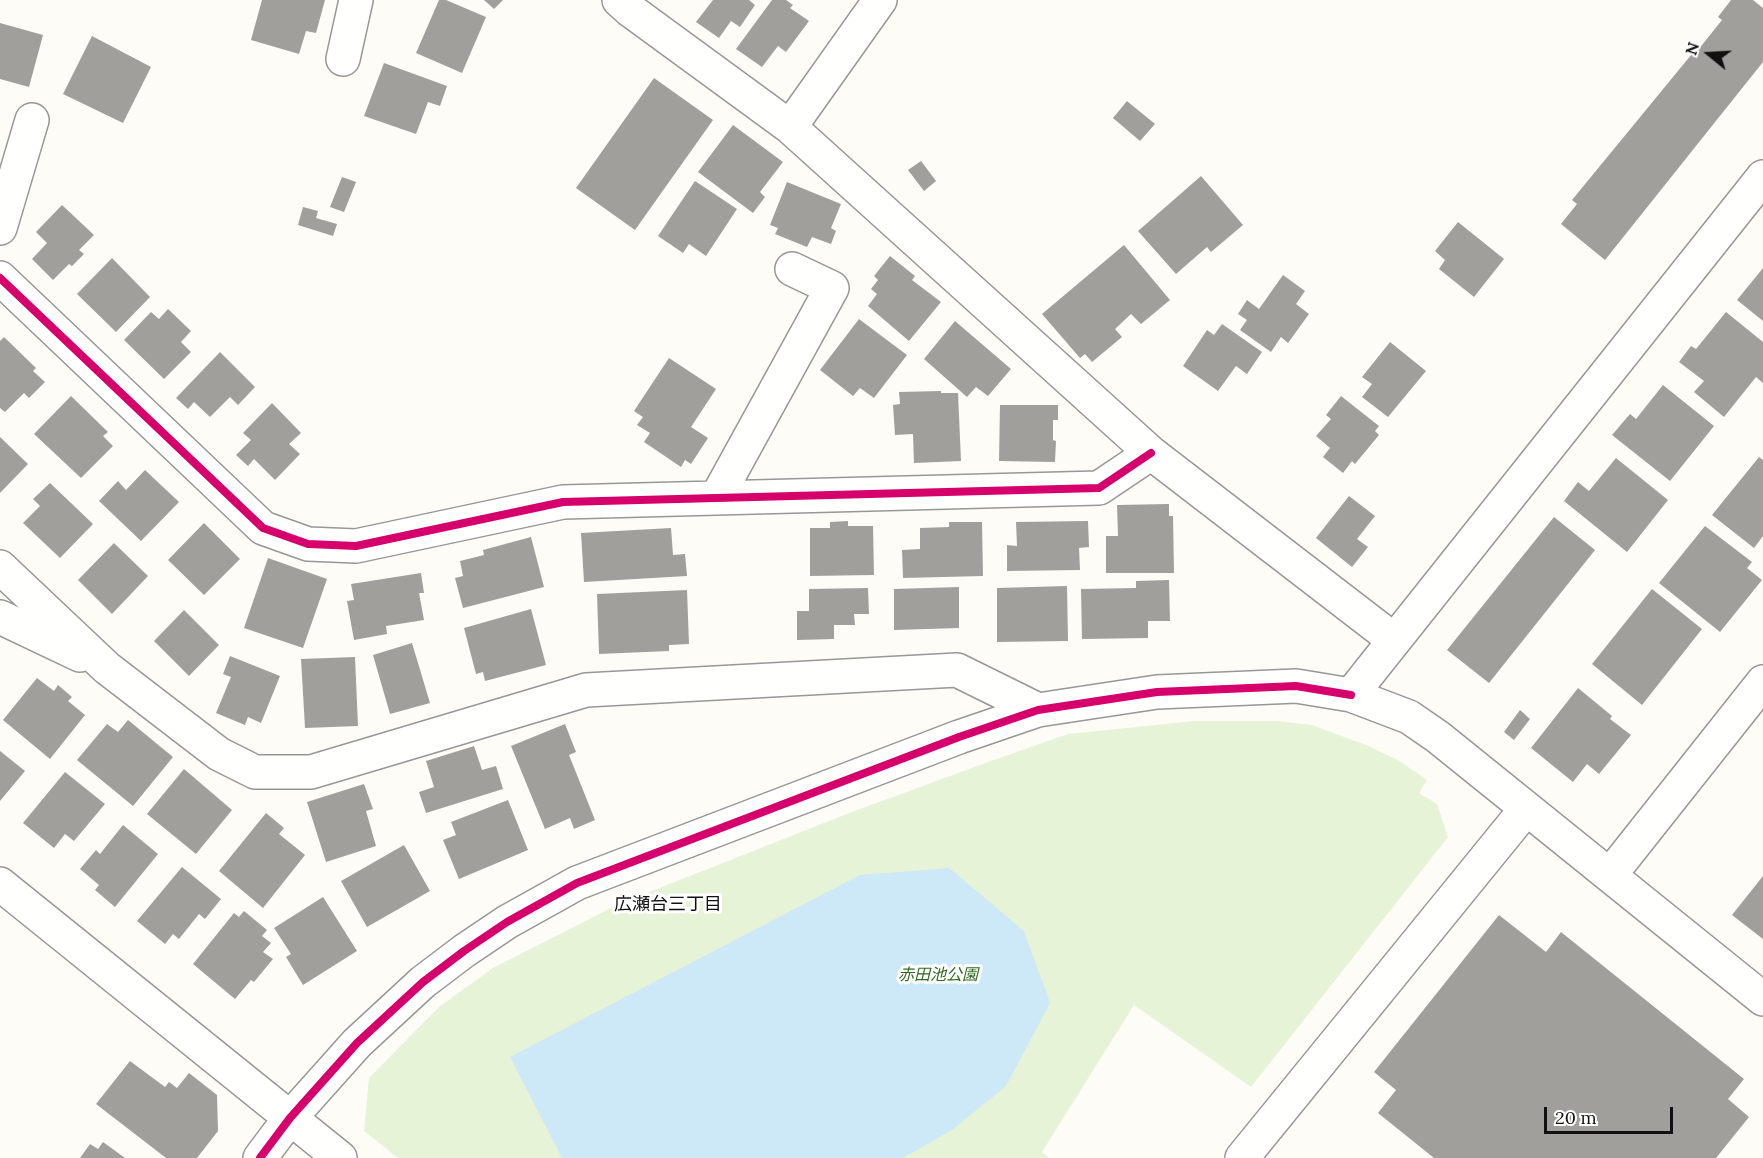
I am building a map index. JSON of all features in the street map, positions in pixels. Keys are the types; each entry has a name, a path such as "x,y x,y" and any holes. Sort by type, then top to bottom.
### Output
{"street":[{"path":"343,59 356,0"},
{"path":"619,0 790,127 1151,453 1394,640"},
{"path":"790,127 880,0"},
{"path":"0,228 32,120"},
{"path":"1351,695 1763,177"},
{"path":"717,497 832,288 792,269"},
{"path":"0,278 263,528 308,544 356,546 563,502 1099,488 1151,453"},
{"path":"0,567 107,668 219,754 255,772 311,772 586,690 957,670 1038,710"},
{"path":"0,616 107,668"},
{"path":"1611,875 1763,682"},
{"path":"260,1158 290,1118 357,1043 423,982 464,951 541,902 588,879 959,737 1038,710 1157,692 1296,686 1351,695 1409,717 1438,737 1763,999"},
{"path":"1242,1158 1526,809"},
{"path":"0,884 340,1158"}],"green space":[{"name":"赤田池公園","path":"1195,721 1277,721 1312,725 1366,745 1398,760 1427,780 1419,793 1437,804 1448,837 1251,1087 1134,1005 1042,1152 1049,1158 398,1158 364,1131 369,1078 439,1007 493,968 619,904 852,812 1068,734"}],"water":[{"path":"949,868 1024,931 1050,1003 1006,1086 952,1130 903,1158 562,1158 510,1057 860,875"}],"building":[{"path":"262,0 325,0 316,33 306,31 299,54 251,40"},
{"path":"439,0 446,0 486,17 462,73 416,53"},
{"path":"484,0 503,0 494,9"},
{"path":"713,0 749,0 755,5 740,27 731,21 719,38 696,22"},
{"path":"772,0 786,0 793,5 790,8 809,21 786,52 778,46 762,67 736,49"},
{"path":"1731,0 1753,0 1763,8 1763,62 1605,260 1561,224 1577,204 1572,200 1722,20 1718,17"},
{"path":"0,23 43,35 29,87 0,79"},
{"path":"92,36 151,67 123,123 63,94"},
{"path":"384,63 447,86 440,106 428,102 416,134 364,116"},
{"path":"654,78 713,120 635,230 576,188"},
{"path":"1127,101 1155,124 1140,141 1113,118"},
{"path":"733,125 783,162 760,192 765,197 753,213 698,172"},
{"path":"921,161 936,181 924,191 908,170"},
{"path":"1201,176 1243,225 1211,252 1207,247 1176,274 1138,231"},
{"path":"342,177 356,182 344,212 330,207"},
{"path":"695,181 737,209 706,256 689,244 683,253 658,236"},
{"path":"787,182 841,204 831,228 836,231 831,244 812,237 807,247 775,234 778,228 770,225"},
{"path":"62,205 94,235 79,250 84,254 72,266 69,264 53,280 32,259 47,243 36,232"},
{"path":"303,207 318,211 316,218 337,224 333,236 298,225"},
{"path":"1458,222 1504,259 1474,297 1439,269 1445,260 1435,251"},
{"path":"1124,245 1170,300 1141,324 1131,314 1115,329 1122,337 1092,362 1085,354 1080,358 1042,314"},
{"path":"890,256 915,276 912,280 941,302 909,341 868,306 877,294 871,289 878,280 874,276"},
{"path":"112,258 150,297 116,332 77,294"},
{"path":"1763,268 1763,321 1737,300"},
{"path":"1283,275 1305,291 1296,304 1309,314 1288,343 1281,337 1271,352 1240,330 1247,320 1238,314 1247,300 1259,309"},
{"path":"168,309 191,331 181,342 191,352 164,379 124,340 151,312 159,319"},
{"path":"1726,312 1763,342 1763,383 1756,377 1724,417 1694,392 1704,381 1679,362 1691,346 1696,349"},
{"path":"859,319 907,355 874,398 860,388 853,396 820,370"},
{"path":"955,321 1011,369 988,396 976,387 967,397 924,359"},
{"path":"1222,324 1262,352 1247,374 1236,366 1218,391 1183,366 1207,330 1214,335"},
{"path":"4,337 36,368 33,371 45,382 29,398 24,393 5,412 0,408 0,341"},
{"path":"1390,342 1426,371 1388,417 1362,397 1372,384 1362,377"},
{"path":"220,352 255,387 238,405 230,397 210,417 194,402 188,409 176,398"},
{"path":"669,358 716,389 691,427 708,438 691,464 685,460 681,467 644,442 650,433 637,425 643,417 634,411"},
{"path":"1663,385 1714,426 1670,481 1612,435 1630,414 1636,419"},
{"path":"941,391 941,393 958,393 961,461 914,463 913,434 895,435 893,405 900,404 899,392"},
{"path":"71,396 108,432 103,436 113,446 81,478 34,434"},
{"path":"1341,396 1379,426 1375,431 1379,435 1355,464 1352,461 1343,473 1323,457 1330,448 1316,436 1331,419 1326,415"},
{"path":"272,403 301,433 289,444 300,454 275,480 254,459 248,466 236,455 251,440 243,433"},
{"path":"1000,405 1058,405 1058,420 1053,420 1053,440 1056,441 1055,462 999,461"},
{"path":"0,437 28,464 0,493"},
{"path":"1759,457 1763,460 1763,536 1754,548 1712,515"},
{"path":"1616,458 1668,500 1627,552 1564,501 1578,482 1589,491"},
{"path":"145,470 179,502 141,541 99,501 118,481 126,490"},
{"path":"50,483 93,524 60,558 23,523 40,506 33,499"},
{"path":"1349,496 1375,516 1357,539 1368,547 1352,567 1316,538"},
{"path":"1169,504 1169,516 1173,516 1174,573 1106,573 1106,536 1118,536 1117,505"},
{"path":"1554,517 1595,550 1489,683 1447,650"},
{"path":"848,521 848,526 873,526 874,575 810,576 810,528 830,528 830,522"},
{"path":"1088,521 1089,547 1079,548 1080,570 1007,571 1007,545 1017,546 1016,522"},
{"path":"949,522 982,522 983,576 903,578 902,550 920,549 920,528 949,527"},
{"path":"204,523 240,559 204,595 168,560"},
{"path":"1705,526 1752,562 1747,568 1762,580 1720,632 1659,583"},
{"path":"671,528 673,555 685,554 687,576 584,582 581,533"},
{"path":"531,537 544,587 463,608 455,578 463,576 460,561 484,555 483,550"},
{"path":"114,543 148,576 112,614 78,580"},
{"path":"268,558 327,579 303,648 244,628"},
{"path":"421,573 424,593 419,593 424,620 386,626 387,634 354,640 347,601 354,600 351,584"},
{"path":"1169,580 1170,621 1148,621 1148,638 1082,639 1081,589 1136,588 1136,581"},
{"path":"1067,586 1068,641 997,642 997,588"},
{"path":"959,587 959,628 894,630 894,589"},
{"path":"868,588 869,614 854,614 855,625 834,625 834,639 797,640 797,611 809,611 809,589"},
{"path":"1652,589 1702,629 1642,705 1592,664"},
{"path":"687,590 689,644 669,645 669,651 599,654 597,594"},
{"path":"531,609 546,665 485,681 483,672 476,674 464,628"},
{"path":"184,610 219,645 189,676 154,641"},
{"path":"412,643 430,703 390,714 373,655"},
{"path":"230,656 280,676 261,723 248,717 245,725 216,713 231,677 223,674"},
{"path":"355,657 358,726 305,728 301,659"},
{"path":"37,678 54,691 58,685 72,697 68,701 85,715 50,759 3,720"},
{"path":"1578,688 1612,716 1610,719 1631,735 1599,774 1587,764 1573,782 1531,748"},
{"path":"1520,710 1530,719 1514,740 1504,732"},
{"path":"128,720 173,757 133,806 77,760 107,724 118,732"},
{"path":"565,724 576,752 569,755 595,820 574,829 570,818 545,829 511,746"},
{"path":"474,746 482,770 496,766 503,789 426,813 419,792 434,787 426,761"},
{"path":"0,751 25,771 0,801"},
{"path":"184,769 232,810 196,854 147,814"},
{"path":"65,772 105,804 74,841 65,834 54,848 23,823"},
{"path":"364,784 373,809 366,811 376,846 326,862 307,802"},
{"path":"508,800 528,850 459,879 443,840 456,835 451,822"},
{"path":"266,813 284,828 279,834 305,855 263,908 219,871"},
{"path":"123,825 158,854 115,907 95,890 99,885 80,869 96,850 100,854"},
{"path":"404,845 430,891 367,927 341,881"},
{"path":"182,867 221,899 205,919 199,914 179,939 173,934 165,944 137,921"},
{"path":"1763,876 1763,939 1732,915"},
{"path":"323,897 357,951 303,985 286,957 291,954 274,928"},
{"path":"244,911 267,930 262,936 271,943 263,952 273,959 254,982 251,980 235,999 193,964 234,913 239,917"},
{"path":"1499,915 1546,952 1561,932 1744,1079 1728,1099 1749,1117 1716,1158 1434,1158 1378,1113 1396,1090 1374,1072"},
{"path":"130,1061 165,1087 169,1082 177,1088 189,1073 217,1095 218,1131 197,1158 166,1158 96,1104"},
{"path":"103,1142 125,1158 80,1158 90,1144 98,1149"}],"cycle path":[{"path":"0,278 263,528 308,544 356,546 563,502 1099,488 1151,453"},
{"path":"260,1158 290,1118 357,1043 423,982 507,922 577,883 959,737 1038,710 1157,692 1296,686 1351,695"}],"district":[{"name":"広瀬台三丁目","path":"668,905"}]}
